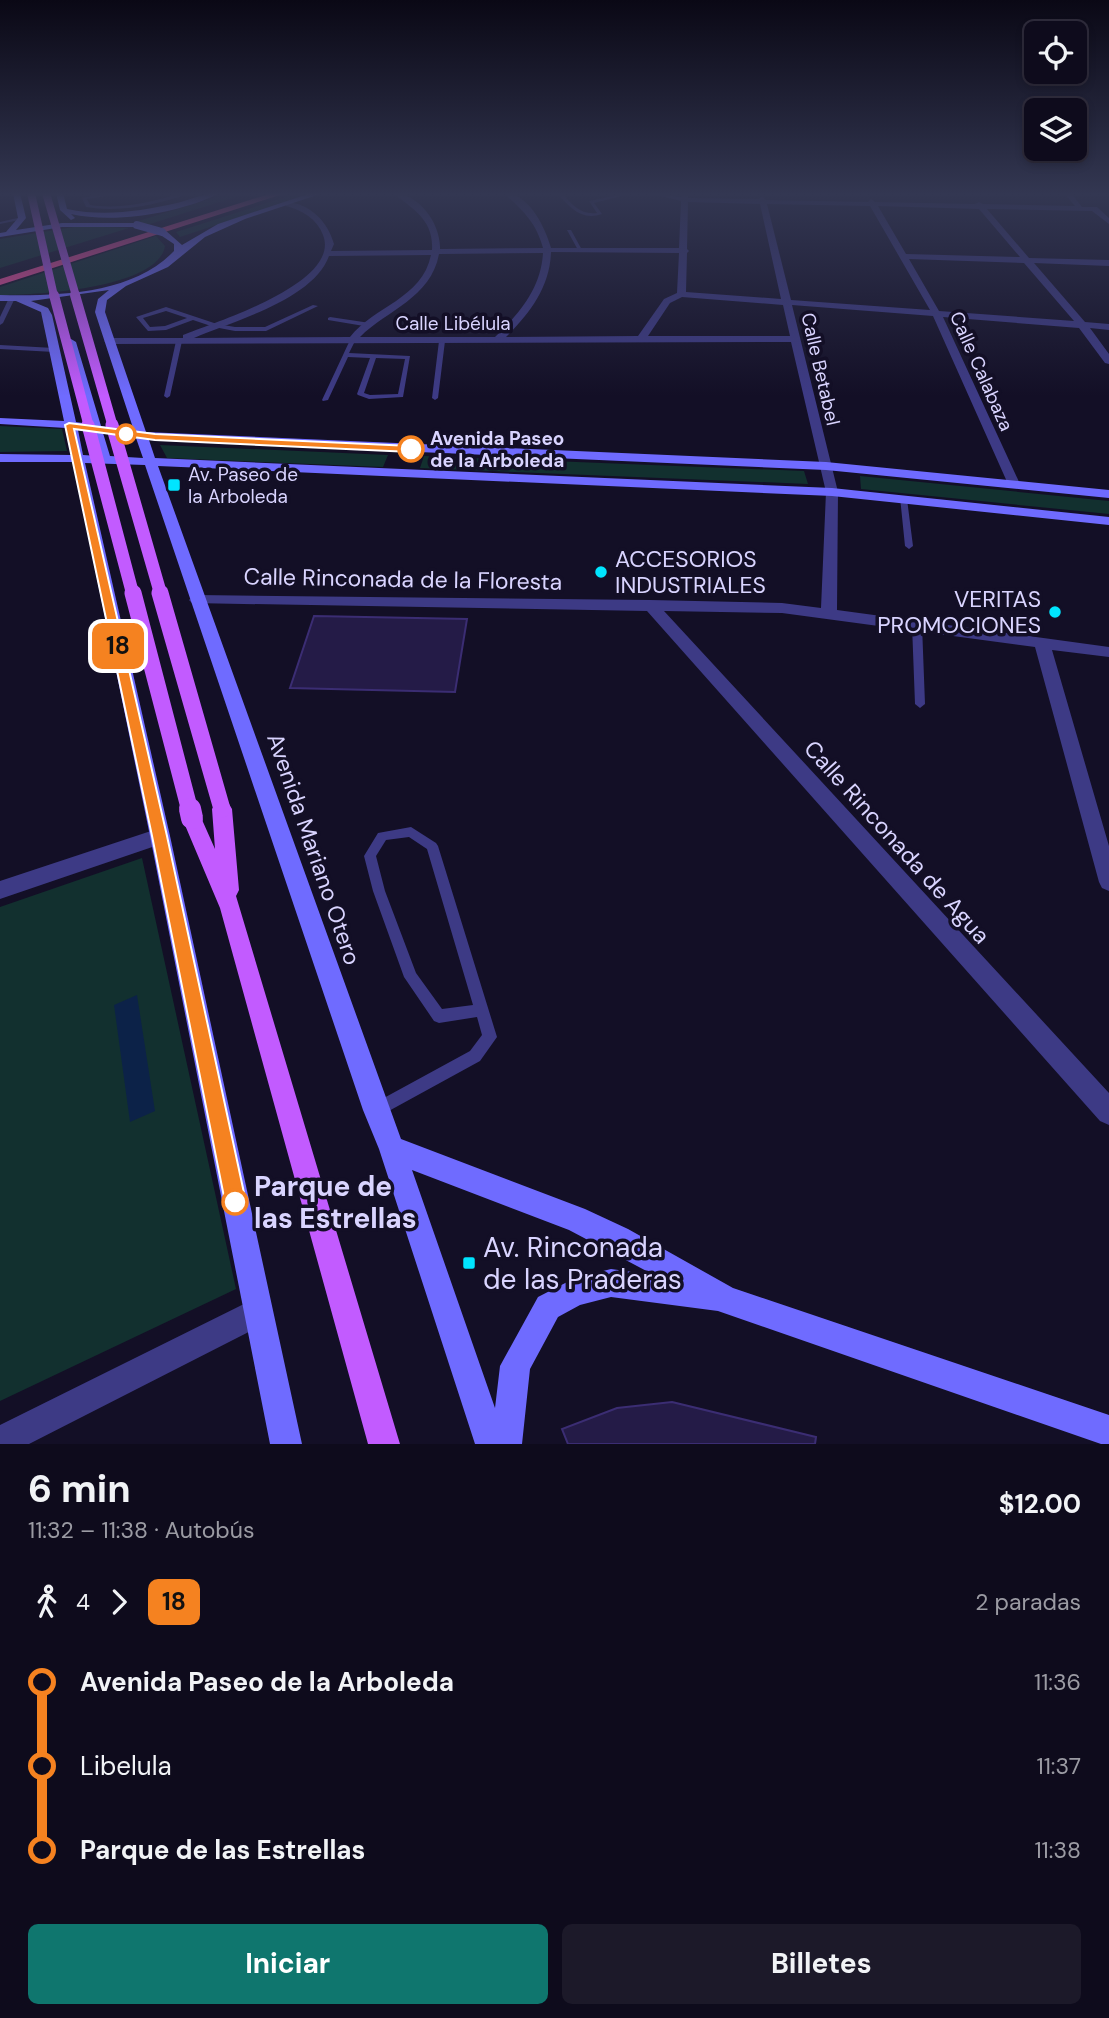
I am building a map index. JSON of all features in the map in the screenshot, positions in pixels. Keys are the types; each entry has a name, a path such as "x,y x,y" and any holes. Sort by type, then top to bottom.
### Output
{"highway":[{"path":"0,272 38,260"},
{"path":"0,282 69,260"}],"main road":[{"path":"46,260 192,818 231,908 384,1444"},
{"path":"65,260 222,809 231,908"},
{"path":"8,299 74,293 126,282 155,271 171,260"},
{"name":"Avenida Mariano Otero","path":"126,282 108,293 100,305 109,341 149,463 392,1149 491,1444"},
{"path":"8,299 62,312 105,460"},
{"path":"45,310 160,836 286,1444"},
{"path":"0,421 69,425 140,436 826,466 1109,494"},
{"path":"400,474 411,449"},
{"path":"0,458 105,460 832,492 1109,521"},
{"path":"392,1149 576,1219 618,1239 726,1300"},
{"path":"506,1444 515,1366 548,1307 575,1292 611,1283 726,1300 1109,1431"}],"street":[{"path":"179,341 267,304 310,276 322,260"},
{"path":"352,341 413,293 433,260"},
{"path":"496,341 537,295 547,272 548,260"},
{"path":"681,294 684,260"},
{"name":"Calle Betabel","path":"777,260 832,492 829,612"},
{"name":"Calle Calabaza","path":"906,260 937,315 1014,484"},
{"path":"1028,260 1109,361"},
{"path":"1038,260 1109,263"},
{"path":"641,340 667,301 681,294 1109,327"},
{"name":"Calle Libélula","path":"109,341 796,340"},
{"name":"Calle Rinconada de la Floresta","path":"197,600 751,606 829,612 1109,652"},
{"name":"Calle Rinconada de Agua","path":"650,605 1109,1112"},
{"path":"1042,643 1109,881"},
{"path":"0,890 160,836"},
{"path":"0,1442 258,1312"}],"lane":[{"path":"0,323 8,299"},
{"path":"193,318 166,328 148,329 139,317 166,309 193,318 216,326 266,329 315,306"},
{"path":"330,319 370,325"},
{"path":"167,396 179,341"},
{"path":"325,400 352,341"},
{"path":"435,398 442,341"},
{"path":"0,347 54,350"},
{"path":"346,355 374,355 408,357 406,381 401,396 369,397 360,394 374,355"},
{"path":"903,499 909,546"},
{"path":"917,625 920,704"},
{"path":"376,1110 475,1056 490,1037 482,1010 432,846 411,832 382,836 370,856 379,891 411,977 439,1016 482,1010"}],"green space":[{"path":"0,260 25,260 0,268"},
{"path":"81,260 156,260 141,272 93,287 0,295 0,287"},
{"path":"0,426 62,429 67,451 0,452"},
{"path":"160,445 388,455 383,467 167,458"},
{"path":"424,456 804,471 808,484 420,468"},
{"path":"860,476 1109,501 1109,514 861,489"},
{"name":"Parque de las Estrellas","path":"142,858 236,1289 0,1401 0,907"}],"water":[{"path":"137,995 155,1111 130,1122 114,1005"}],"building":[{"path":"314,616 467,619 455,692 290,688"},
{"path":"672,1402 816,1437 815,1444 568,1444 562,1429 617,1408"}],"bus line":[{"name":"18","path":"235,1202 160,836 69,425 140,436 411,449"}],"place":[{"name":"Avenida Paseo de la Arboleda","path":"411,449"},
{"name":"Av. Paseo de la Arboleda","path":"174,485"},
{"name":"ACCESORIOS INDUSTRIALES","path":"601,572"},
{"name":"VERITAS PROMOCIONES","path":"1055,612"},
{"name":"Parque de las Estrellas","path":"235,1202"},
{"name":"Av. Rinconada de las Praderas","path":"469,1263"}]}
